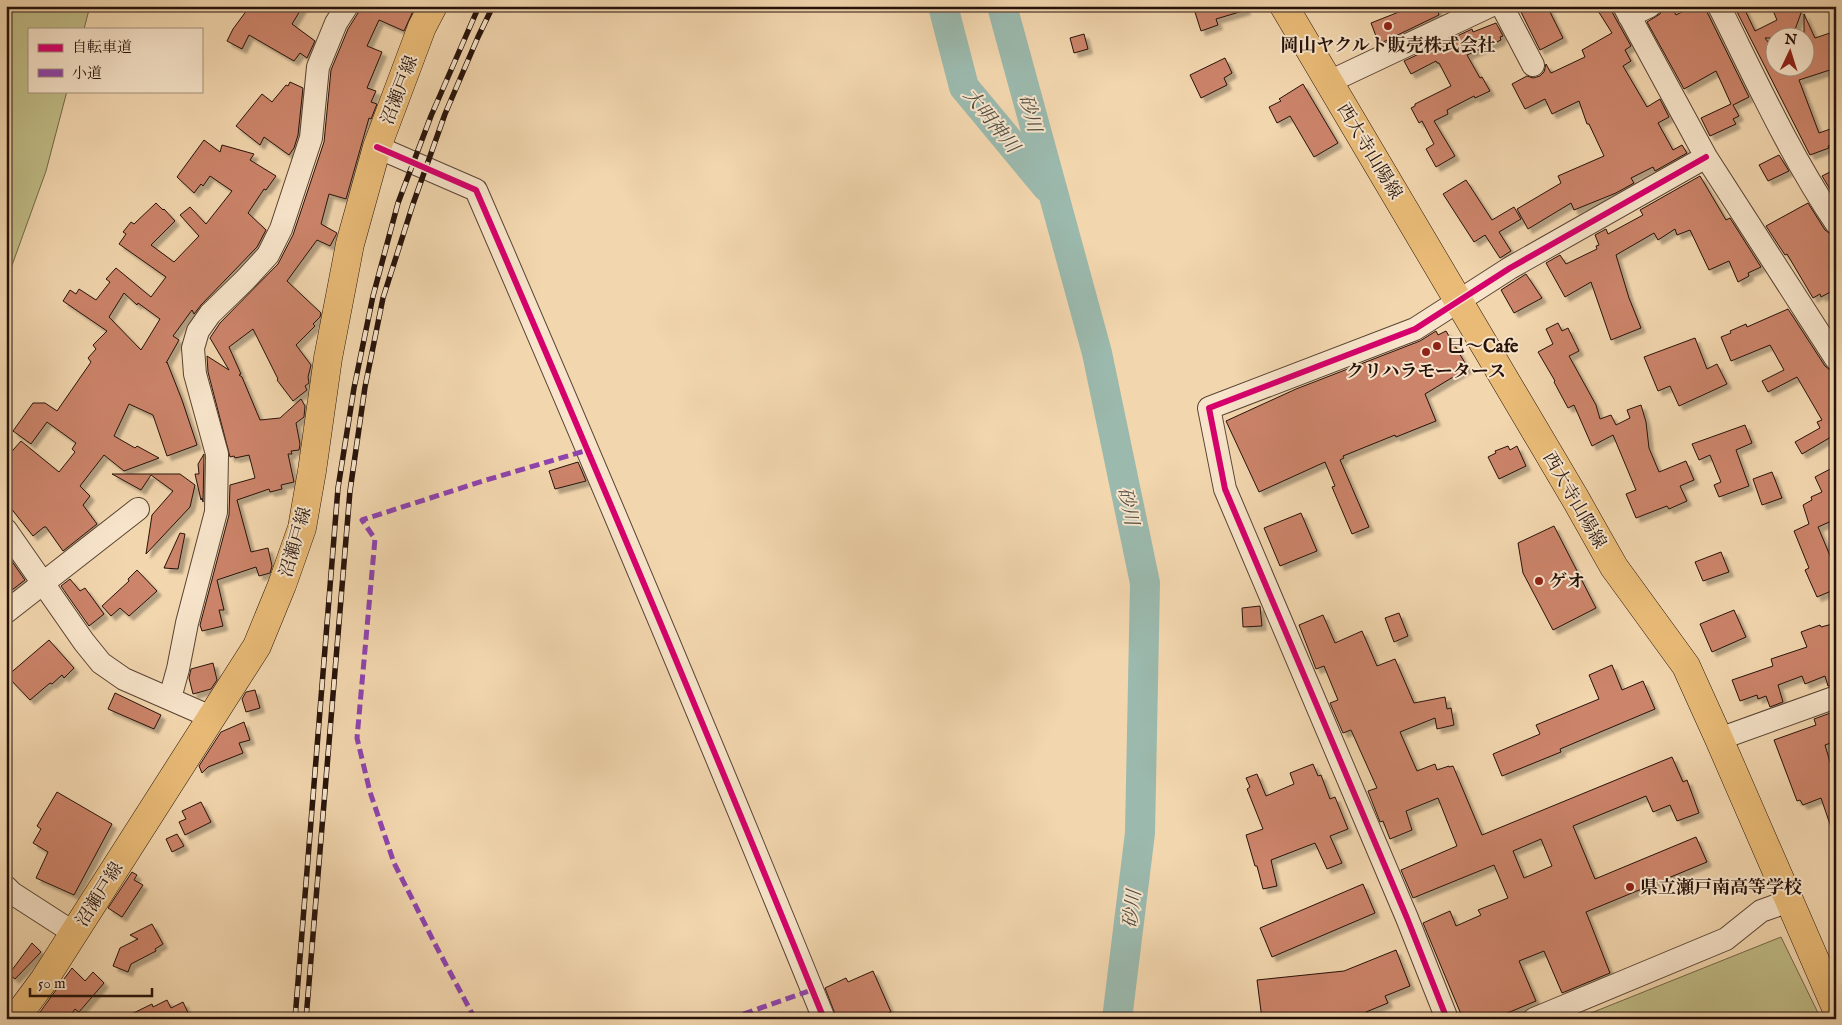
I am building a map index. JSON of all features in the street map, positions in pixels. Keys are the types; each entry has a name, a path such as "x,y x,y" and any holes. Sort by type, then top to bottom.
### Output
{"main road":[{"name":"沼瀬戸線","path":"15,1019 44,980 256,646 282,585 302,528 328,358 350,244 377,147 422,27 433,6"},
{"name":"西大寺山陽線","path":"1284,6 1614,567 1686,666 1836,1008"}],"street":[{"path":"170,698 178,670 187,623 216,512 217,454 194,374 193,348 198,331 210,314 268,255 281,229 311,138 318,67 336,23 347,6"},
{"path":"1330,82 1490,6"},
{"path":"1502,6 1533,65"},
{"path":"1650,6 1626,11 1706,157 1833,348"},
{"path":"1719,6 1821,201 1836,223"},
{"path":"377,147 476,190 713,747 824,1019"},
{"path":"1447,1019 1407,918 1225,490 1209,408 1415,329 1510,268 1706,157"},
{"path":"6,612 138,509"},
{"path":"6,530 84,642 101,663 124,679 211,717"},
{"path":"1719,738 1836,697"},
{"path":"6,887 12,893 74,932"},
{"path":"1534,1019 1726,939 1761,911 1789,901"}],"shaded area":[{"path":"6,6 90,6 84,28 28,28 28,92 67,92 46,171 6,282"},
{"path":"1781,937 1821,1019 1576,1019"}],"building":[{"path":"250,6 303,6 292,24 315,41 307,58 300,53 294,61 249,35 242,49 227,41 233,29"},
{"path":"360,6 409,6 414,9 404,31 379,20 367,46 382,52 367,88 376,91 371,102 377,104 371,119 369,118 346,199 329,194 321,224 337,233 330,246 317,240 287,281 321,313 320,317 313,324 315,326 296,345 311,365 308,377 309,383 305,386 307,390 293,401 277,380 253,329 229,347 241,374 239,375 242,377 260,420 280,418 301,399 305,406 304,417 296,423 300,444 299,450 291,451 292,454 288,454 294,482 281,485 282,489 270,492 269,489 237,500 251,552 268,548 272,566 270,573 259,576 256,567 217,580 224,610 219,610 223,626 202,631 200,625 229,515 230,485 255,478 249,455 235,458 234,456 230,457 208,372 207,356 229,370 210,338 220,323 278,264 293,235 324,142 331,70"},
{"path":"1193,6 1245,6 1246,10 1216,19 1218,25 1201,31"},
{"path":"1414,6 1436,6 1439,15 1379,44 1371,23"},
{"path":"1518,6 1547,6 1563,38 1540,50"},
{"path":"1595,6 1611,6 1612,12 1631,46 1625,50 1631,61 1623,66 1647,107 1660,99 1669,117 1658,123 1673,150 1682,145 1687,153 1655,171 1653,167 1631,178 1634,183 1616,193 1574,210 1571,203 1528,229 1517,209 1561,183 1558,176 1604,156 1589,124 1587,124 1579,101 1552,114 1545,99 1525,109 1512,84 1527,76 1533,78 1540,76 1544,72 1546,64 1551,73 1585,57 1582,50 1612,33"},
{"path":"1663,6 1671,6 1676,15 1693,6 1706,6 1707,12 1749,97 1733,105 1739,116 1733,119 1736,124 1710,136 1701,118 1731,104 1716,71 1684,89 1647,22 1660,14"},
{"path":"1734,6 1743,6 1755,31 1777,20 1771,6 1798,6 1801,13 1796,28 1764,28 1764,65"},
{"path":"1804,14 1810,28 1804,28"},
{"path":"1496,23 1503,36 1500,37 1501,40 1467,55 1490,91 1475,98 1474,96 1447,110 1448,114 1434,121 1455,156 1436,167 1426,149 1434,144 1422,121 1419,123 1411,108 1415,104 1451,86 1439,63 1436,61 1411,74 1404,61 1472,29 1473,32"},
{"path":"1836,31 1836,68 1814,75 1814,36 1815,38"},
{"path":"1084,34 1088,49 1074,53 1070,38"},
{"path":"1225,58 1232,73 1224,78 1227,85 1201,98 1190,75"},
{"path":"1771,78 1805,78 1799,80 1819,133 1836,127 1836,143 1828,146 1829,148 1810,155"},
{"path":"290,82 303,88 298,135 294,148 289,155 264,137 260,145 236,126 262,94 272,102"},
{"path":"1303,84 1338,143 1314,157 1290,116 1277,123 1269,107 1281,101 1279,99"},
{"path":"204,140 220,152 222,145 254,154 250,160 276,176 266,190 264,189 248,213 266,230 257,247 194,314 192,310 173,336 179,340 166,363 182,400 197,445 167,456 153,415 129,404 114,436 135,448 137,446 159,458 124,471 104,455 80,486 90,496 83,505 97,524 63,551 46,527 33,536 6,502 6,458 21,441 59,472 75,452 72,449 76,443 47,422 31,444 13,431 33,403 45,403 57,411 91,362 88,358 96,349 93,345 107,331 63,301 70,290 76,294 79,289 96,300 110,282 106,279 116,268 151,297 166,277 119,244 126,234 123,232 131,222 134,224 156,203 164,209 175,221 151,245 174,262 199,236 180,215 190,207 206,224 232,191 210,176 203,186 201,184 194,193 177,177","holes":["124,293 137,305 138,303 160,319 141,350 109,317"]},
{"path":"1779,155 1789,171 1768,181 1759,165"},
{"path":"1836,169 1836,199 1822,176"},
{"path":"1700,176 1726,220 1730,218 1761,267 1748,273 1749,276 1738,282 1729,261 1709,270 1690,230 1677,235 1675,229 1658,240 1654,233 1616,255 1629,298 1641,328 1611,340 1591,282 1565,297 1546,263 1560,255 1566,264 1597,249 1596,246 1599,245 1595,235 1606,229 1608,234 1643,215 1640,210"},
{"path":"1466,180 1492,220 1514,207 1521,219 1499,232 1511,251 1500,258 1485,235 1474,242 1443,194"},
{"path":"1808,203 1825,230 1832,235 1836,243 1836,289 1821,297 1820,294 1813,298 1787,254 1785,255 1766,226"},
{"path":"1526,274 1542,298 1514,313 1501,290"},
{"path":"1788,309 1825,366 1836,372 1836,445 1831,437 1802,454 1795,442 1820,428 1817,422 1822,420 1797,377 1768,392 1762,381 1784,370 1770,345 1731,361 1721,337 1746,324 1747,327"},
{"path":"1558,323 1562,331 1568,328 1579,351 1569,356 1596,405 1600,419 1611,415 1616,425 1630,418 1627,410 1641,405 1646,422 1649,448 1659,472 1686,461 1694,480 1680,486 1687,501 1669,509 1667,506 1636,518 1626,494 1636,490 1613,435 1592,446 1574,405 1568,408 1538,352 1553,344 1546,329"},
{"path":"1436,331 1438,335 1446,331 1468,368 1425,394 1436,421 1343,456 1344,458 1340,460 1369,527 1352,534 1332,487 1335,486 1325,462 1259,492 1226,421 1296,389 1420,341"},
{"path":"1695,338 1707,369 1717,364 1727,384 1679,406 1670,386 1658,391 1644,357"},
{"path":"1745,425 1752,443 1736,450 1749,486 1719,497 1714,485 1721,482 1710,455 1699,460 1692,444"},
{"path":"1508,446 1510,450 1517,446 1526,466 1499,479 1488,457 1496,453 1495,451"},
{"path":"204,454 203,502 195,474 199,474 198,464"},
{"path":"578,462 586,481 555,489 549,471"},
{"path":"1836,466 1836,519 1818,527 1831,558 1836,556 1836,589 1817,597 1805,570 1809,568 1794,531 1809,524 1803,505 1812,500 1811,497 1822,492 1815,477"},
{"path":"1772,472 1782,498 1762,505 1753,479"},
{"path":"112,474 180,474 195,485 190,507 146,554 152,515 173,491 151,475 141,490"},
{"path":"1301,513 1317,551 1280,566 1264,528"},
{"path":"1554,526 1596,608 1553,630 1523,573 1518,543"},
{"path":"180,533 185,534 178,569 164,568"},
{"path":"1721,552 1729,572 1703,581 1695,562"},
{"path":"6,553 25,580 12,590 6,582"},
{"path":"137,570 157,591 129,616 120,608 111,616 102,606 129,581 128,579"},
{"path":"70,579 80,591 85,588 104,614 89,626 61,586"},
{"path":"1260,606 1262,626 1243,627 1242,608"},
{"path":"1734,610 1746,637 1712,652 1700,624"},
{"path":"1399,613 1408,636 1394,642 1385,618"},
{"path":"1323,615 1335,643 1362,631 1377,666 1395,659 1414,703 1445,697 1447,709 1451,708 1454,725 1437,729 1435,718 1400,732 1417,771 1435,764 1437,770 1453,766 1482,835 1672,757 1683,782 1687,780 1699,813 1677,821 1670,805 1653,812 1646,796 1573,826 1595,879 1696,837 1707,862 1586,912 1610,973 1562,993 1544,951 1519,961 1536,1001 1493,1019 1463,1019 1423,923 1450,911 1456,926 1481,915 1478,910 1508,898 1494,865 1413,898 1401,870 1457,846 1438,798 1406,811 1412,830 1390,839 1383,821 1380,822 1368,791 1377,788 1351,730 1343,733 1330,703 1338,700 1324,666 1316,669 1299,625","holes":["1541,839 1552,866 1524,878 1513,851"]},
{"path":"1836,623 1836,651 1830,653 1836,668 1836,684 1828,686 1825,676 1805,684 1802,676 1778,685 1783,702 1770,707 1766,696 1758,699 1757,695 1740,701 1732,680 1773,666 1771,659 1807,647 1801,632 1820,625 1821,627"},
{"path":"49,640 74,668 64,678 62,675 30,700 7,676"},
{"path":"213,663 217,680 211,689 193,694 189,678 191,669"},
{"path":"1612,665 1622,690 1643,681 1655,709 1560,749 1561,752 1502,776 1493,754 1540,734 1536,725 1599,699 1589,675"},
{"path":"255,690 260,708 246,712 242,699 246,692"},
{"path":"115,693 161,715 154,729 108,709"},
{"path":"1836,711 1836,741 1825,745 1832,769 1836,767 1836,835 1834,836 1821,798 1803,805 1800,800 1797,801 1774,740 1816,725 1814,719"},
{"path":"244,722 250,740 239,743 243,753 208,767 202,773 199,766 221,732"},
{"path":"1313,764 1318,776 1321,775 1330,799 1335,797 1348,829 1330,836 1342,863 1327,869 1315,843 1271,860 1277,886 1263,889 1246,835 1263,829 1247,789 1250,787 1246,778 1257,774 1266,796 1294,784 1290,773"},
{"path":"57,792 112,824 74,895 36,878 48,852 33,843 41,829 37,826"},
{"path":"201,802 211,822 185,835 179,822 186,819 182,811"},
{"path":"177,834 184,846 172,852 166,839"},
{"path":"132,872 137,875 134,880 143,885 122,917 108,908"},
{"path":"1363,884 1375,913 1272,957 1260,928"},
{"path":"152,924 163,944 155,949 156,951 131,964 128,972 113,966 120,948 138,939 130,935"},
{"path":"32,943 41,952 15,979 9,974"},
{"path":"1396,950 1410,986 1385,996 1388,1003 1366,1012 1369,1019 1262,1019 1257,980 1344,971"},
{"path":"72,968 85,981 93,972 104,983 79,1012 75,1009 68,1019 35,1019"},
{"path":"873,971 891,1012 875,1019 837,1019 825,988 846,978 848,982"},
{"path":"167,1000 171,1008 183,1002 191,1019 121,1019 152,1004 153,1007"}],"waterway":[{"name":"大明神川","path":"943,6 964,87 1047,187"},
{"name":"砂川","path":"1002,6 1097,353 1145,583 1140,833 1117,1019"}],"railway":[{"path":"295,1019 338,488 354,388 373,296 398,203 431,116 479,6"},
{"path":"306,1019 350,491 365,387 383,298 413,204 445,114 493,6"}],"marked path":[{"path":"475,1019 394,863 370,792 357,738 375,539 362,520 588,450"},
{"path":"729,1019 812,990"}],"cycle path":[{"path":"377,147 476,190 652,603 824,1019"},
{"path":"1447,1019 1407,918 1225,489 1209,408 1415,329 1510,268 1706,157"}],"place":[{"name":"岡山ヤクルト販売株式会社","path":"1388,26"},
{"name":"巳～Cafe","path":"1437,346"},
{"name":"クリハラモータース","path":"1426,352"},
{"name":"ゲオ","path":"1539,581"},
{"name":"県立瀬戸南高等学校","path":"1630,887"}]}
